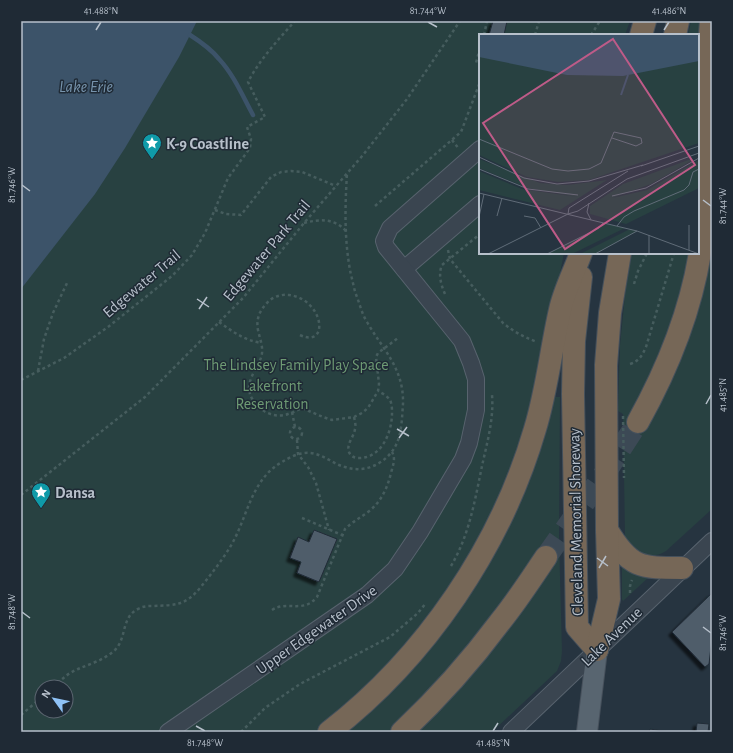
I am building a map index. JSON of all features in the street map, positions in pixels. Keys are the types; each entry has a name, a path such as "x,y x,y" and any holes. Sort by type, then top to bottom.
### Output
{"highway":[{"path":"641,34 645,21"},
{"path":"674,34 678,21"},
{"path":"628,417 660,381 677,340 690,300 699,259 706,200 708,83 711,21"},
{"path":"329,732 374,693 429,632 459,590 499,522 516,482 535,430 541,409 560,308 581,254"},
{"name":"Cleveland Memorial Shoreway","path":"586,254 576,313 573,367 577,627 597,650"},
{"name":"Cleveland Memorial Shoreway","path":"597,650 609,599 606,365 610,313 620,254"},
{"path":"607,530 620,550 631,561 651,567 682,568"},
{"path":"402,732 449,684 481,647 516,601 546,557"}],"main road":[{"path":"587,732 597,650"}],"street":[{"name":"Upper Edgewater Drive","path":"168,732 368,595 395,569 420,532 463,460 469,443 476,410 476,379 471,363 462,342 386,247 384,242 390,228 479,150"},
{"path":"404,269 479,205"},
{"name":"Lake Avenue","path":"511,732 712,541"}],"path":[{"name":"Edgewater Trail","path":"21,380 64,358 108,327 172,276 192,255 205,233 228,178 250,148 251,139 247,127 265,117 248,82 255,69 267,53 295,21"},
{"name":"Edgewater Park Trail","path":"21,495 145,397 243,298 363,155 407,99 460,21"},
{"path":"484,34 488,21"},
{"path":"535,34 539,21"},
{"path":"592,34 600,21"},
{"path":"479,52 476,63 479,64"},
{"path":"375,206 459,134 479,84"},
{"path":"215,210 226,214 241,215 271,177 281,172 302,172 336,186"},
{"path":"62,679 67,675 103,658 115,649 122,641 128,619 137,609 142,607 172,605 182,602 190,598 199,589 227,553 235,540 254,493 264,478 276,465 298,454 311,453 320,455 343,467 360,470 377,464 392,452 397,443 401,427 403,402 397,370 391,357 365,319 355,294 348,258 346,231 347,173"},
{"path":"304,224 316,220 327,220 341,225 346,231"},
{"path":"440,270 442,265 479,235"},
{"path":"634,285 638,271 646,254"},
{"path":"630,364 636,362 641,357 646,347 674,254"},
{"path":"450,259 512,331 543,344"},
{"path":"38,372 48,326 67,283"},
{"path":"300,335 307,338 312,338 316,336 320,326 316,311 303,299 294,295 284,294 276,296 262,309 258,317 257,325 263,354 250,381 249,390 252,400 259,408 267,413 278,416 288,415 302,408 323,418 332,420 354,417 362,414 368,408 378,391 379,384 376,357 384,348 398,338"},
{"path":"219,322 240,337 249,341 261,343"},
{"path":"354,417 356,428 348,446 348,451 355,458 369,456 377,452 388,437 391,428 392,408 390,401 378,391"},
{"path":"292,412 295,427"},
{"path":"624,478 628,417"},
{"path":"295,427 299,428 302,432 302,436 297,440"},
{"path":"295,427 291,429 290,433 291,437 297,440"},
{"path":"297,440 298,454 308,467 316,483 329,530"},
{"path":"272,610 279,606 306,606 315,600 320,592 345,529 381,500 388,484 394,462 392,452"},
{"path":"302,518 342,536"},
{"path":"21,715 34,704"}],"green space":[{"name":"Lakefront Reservation","path":"21,21 630,21 625,34 479,34 479,254 564,254 537,389 513,469 461,572 412,641 337,716 317,732 21,732"},
{"path":"691,21 706,21 699,188 699,34 688,34"},
{"path":"712,227 712,509 666,551 654,555 642,554 632,547 625,536 623,414 618,411 620,345 625,295 631,258 632,254 699,254 699,245"},
{"path":"550,397 560,397 559,539 562,651 561,661 557,671 492,732 414,732 480,638 393,732 341,732 423,651"},
{"path":"622,564 650,576 623,601 622,599"}],"water":[{"name":"Lake Erie","path":"21,21 197,21 179,57 125,148 95,194 21,289"}],"building":[{"path":"493,21 507,21 504,34 489,34"},
{"path":"314,530 337,539 319,582 297,573 301,562 290,558 298,537 309,542"},
{"path":"712,593 712,638 709,664 705,667 672,632"},
{"path":"697,723 709,724 708,732 696,732"},
{"path":"650,729 669,732 649,732"}],"waterway":[{"path":"190,35 216,55 224,65 234,79 253,115"}],"tunnel":[{"path":"546,557 605,473 638,422"}],"place":[{"name":"K-9 Coastline","path":"152,160"},
{"name":"Dansa","path":"41,509"}],"park label":[{"name":"The Lindsey Family Play Space","path":"296,364"}]}
